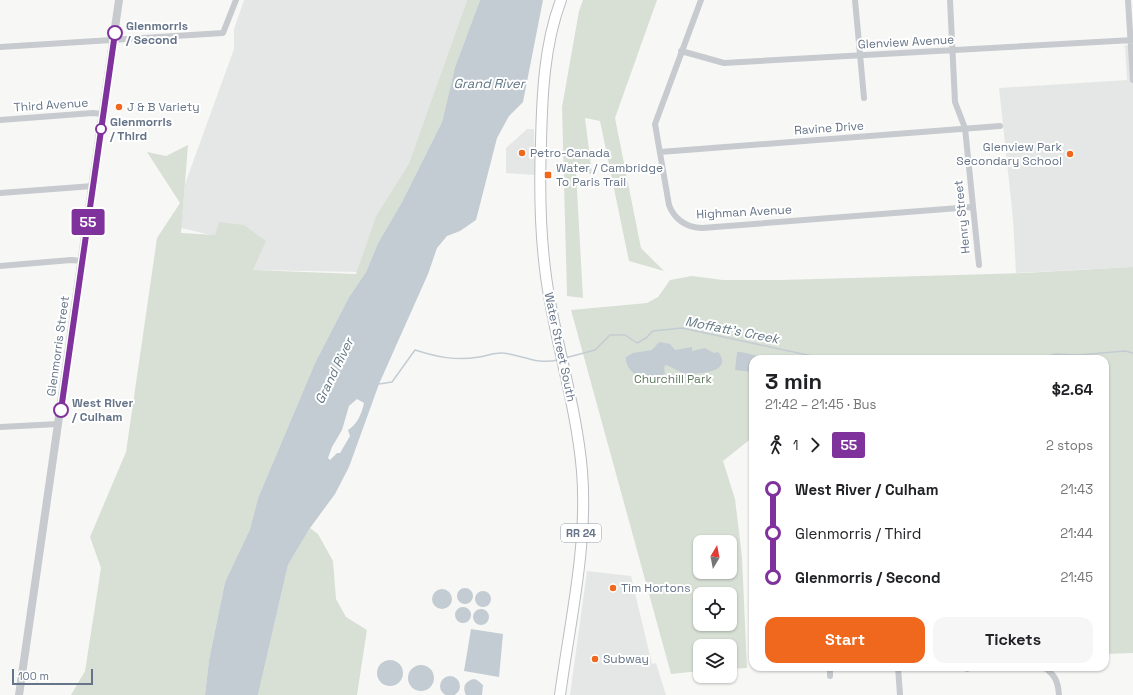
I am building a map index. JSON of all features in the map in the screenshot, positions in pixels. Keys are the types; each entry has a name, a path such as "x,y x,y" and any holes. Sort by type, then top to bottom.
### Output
{"main road":[{"name":"Water Street South","path":"560,695 579,562 583,507 579,442 550,301 539,204 542,103 547,54 561,0"}],"street":[{"name":"Glenmorris Street","path":"19,695 119,0"},
{"path":"0,46 223,33 236,0"},
{"name":"Highman Avenue","path":"701,0 655,120 670,209 681,221 695,227 972,207"},
{"path":"855,0 864,98"},
{"name":"Henry Street","path":"950,0 956,102 965,128 978,265"},
{"path":"1128,0 1132,40 1132,80"},
{"name":"Glenview Avenue","path":"682,50 724,63 1132,40"},
{"name":"Third Avenue","path":"0,120 93,113 103,114"},
{"name":"Ravine Drive","path":"660,152 1000,126"},
{"path":"0,193 93,186"},
{"path":"0,266 71,260 82,261"},
{"path":"0,427 58,424"},
{"path":"830,671 830,676"},
{"path":"898,671 900,695"},
{"path":"1050,671 1053,673 1058,683 1059,695"}],"shaded area":[{"path":"244,0 467,0 409,163 376,216 357,272 253,270 215,236 181,228 185,184 234,49 234,29"},
{"name":"Glenview Park Secondary School","path":"1133,45 1133,267 1016,273 1013,219 999,88 1127,80 1125,47 1122,46"},
{"path":"527,129 534,129 535,175 506,173 506,148"},
{"path":"587,571 631,576 652,664 656,663 666,695 570,695"}],"green space":[{"path":"467,0 480,0 455,67 442,122 402,202 378,243 366,272 349,297 315,363 258,498 250,529 225,582 209,660 205,695 71,695 85,671 101,568 90,537 126,452 157,238 180,203 147,152 166,156 188,145 181,233 215,235 219,222 244,225 266,241 253,270 356,274 376,216 409,163"},
{"path":"583,0 657,0 615,118 641,248 664,271 629,261 600,121 585,118 592,174 576,172 583,298 567,296 562,107 579,11"},
{"name":"Churchill Park","path":"1133,267 1133,653 1109,654 1109,355 749,355 749,440 723,461 735,499 742,557 747,668 737,669 737,639 693,639 693,672 671,674 571,310 647,303 658,297 670,280 692,276 723,280 780,280 1024,273"},
{"path":"310,528 318,534 333,561 336,599 346,617 367,630 357,695 258,695 288,565"}],"water":[{"name":"Grand River","path":"480,0 543,0 523,102 509,116 497,138 476,220 460,231 447,236 437,248 428,274 379,384 349,467 335,494 310,528 288,565 258,695 205,695 209,660 225,582 250,529 258,498 315,363 349,297 366,272 378,243 402,202 442,122 455,67","holes":["357,399 364,403 359,418 348,430 350,436 340,453 337,453 330,460 328,458 332,447 342,430 349,406"]},
{"path":"659,342 670,344 675,350 692,347 692,351 705,348 714,353 718,352 722,359 721,364 718,368 711,371 696,374 683,373 666,365 664,367 665,374 656,377 652,383 634,374 626,362 626,357 633,353 652,350"},
{"path":"737,352 753,355 749,355 749,372 735,370"},
{"path":"465,588 471,590 473,596 471,602 465,604 459,602 457,596 459,590"},
{"path":"442,589 449,592 452,599 449,606 442,609 435,606 432,599 435,592"},
{"path":"483,591 489,593 491,599 489,605 483,607 477,605 475,599 477,593"},
{"path":"463,607 469,609 471,615 469,621 463,623 457,621 455,615 457,609"},
{"path":"481,609 487,611 489,617 487,623 481,625 475,623 473,617 475,611"},
{"path":"471,629 503,634 499,677 464,671"},
{"path":"390,660 399,664 403,673 399,682 390,686 381,682 377,673 381,664"},
{"path":"421,665 430,669 434,678 430,687 421,691 412,687 408,678 412,669"},
{"path":"450,676 457,679 460,686 457,693 450,696 443,693 440,686 443,679"},
{"path":"474,679 483,685 482,695 466,695 464,687 466,683"}],"waterway":[{"name":"Moffatt's Creek","path":"565,358 595,350 610,335 625,335 637,343 646,338 653,331 682,328 807,355"},
{"name":"Moffatt's Creek","path":"379,384 392,382 415,350 431,355 462,359 500,353 536,361 558,360"},
{"name":"Moffatt's Creek","path":"1078,355 1125,351 1133,353"},
{"name":"Moffatt's Creek","path":"1052,355 1078,355"}],"bus line":[{"name":"55","path":"61,410 115,33"}],"place":[{"name":"Glenmorris / Second","path":"115,33"},
{"name":"J & B Variety","path":"119,107"},
{"name":"Glenmorris / Third","path":"101,129"},
{"name":"Petro-Canada","path":"522,153"},
{"name":"Glenview Park Secondary School","path":"1070,154"},
{"name":"Water / Cambridge To Paris Trail","path":"548,175"},
{"name":"West River / Culham","path":"61,410"},
{"name":"Tim Hortons","path":"613,588"},
{"name":"Subway","path":"595,659"}]}
